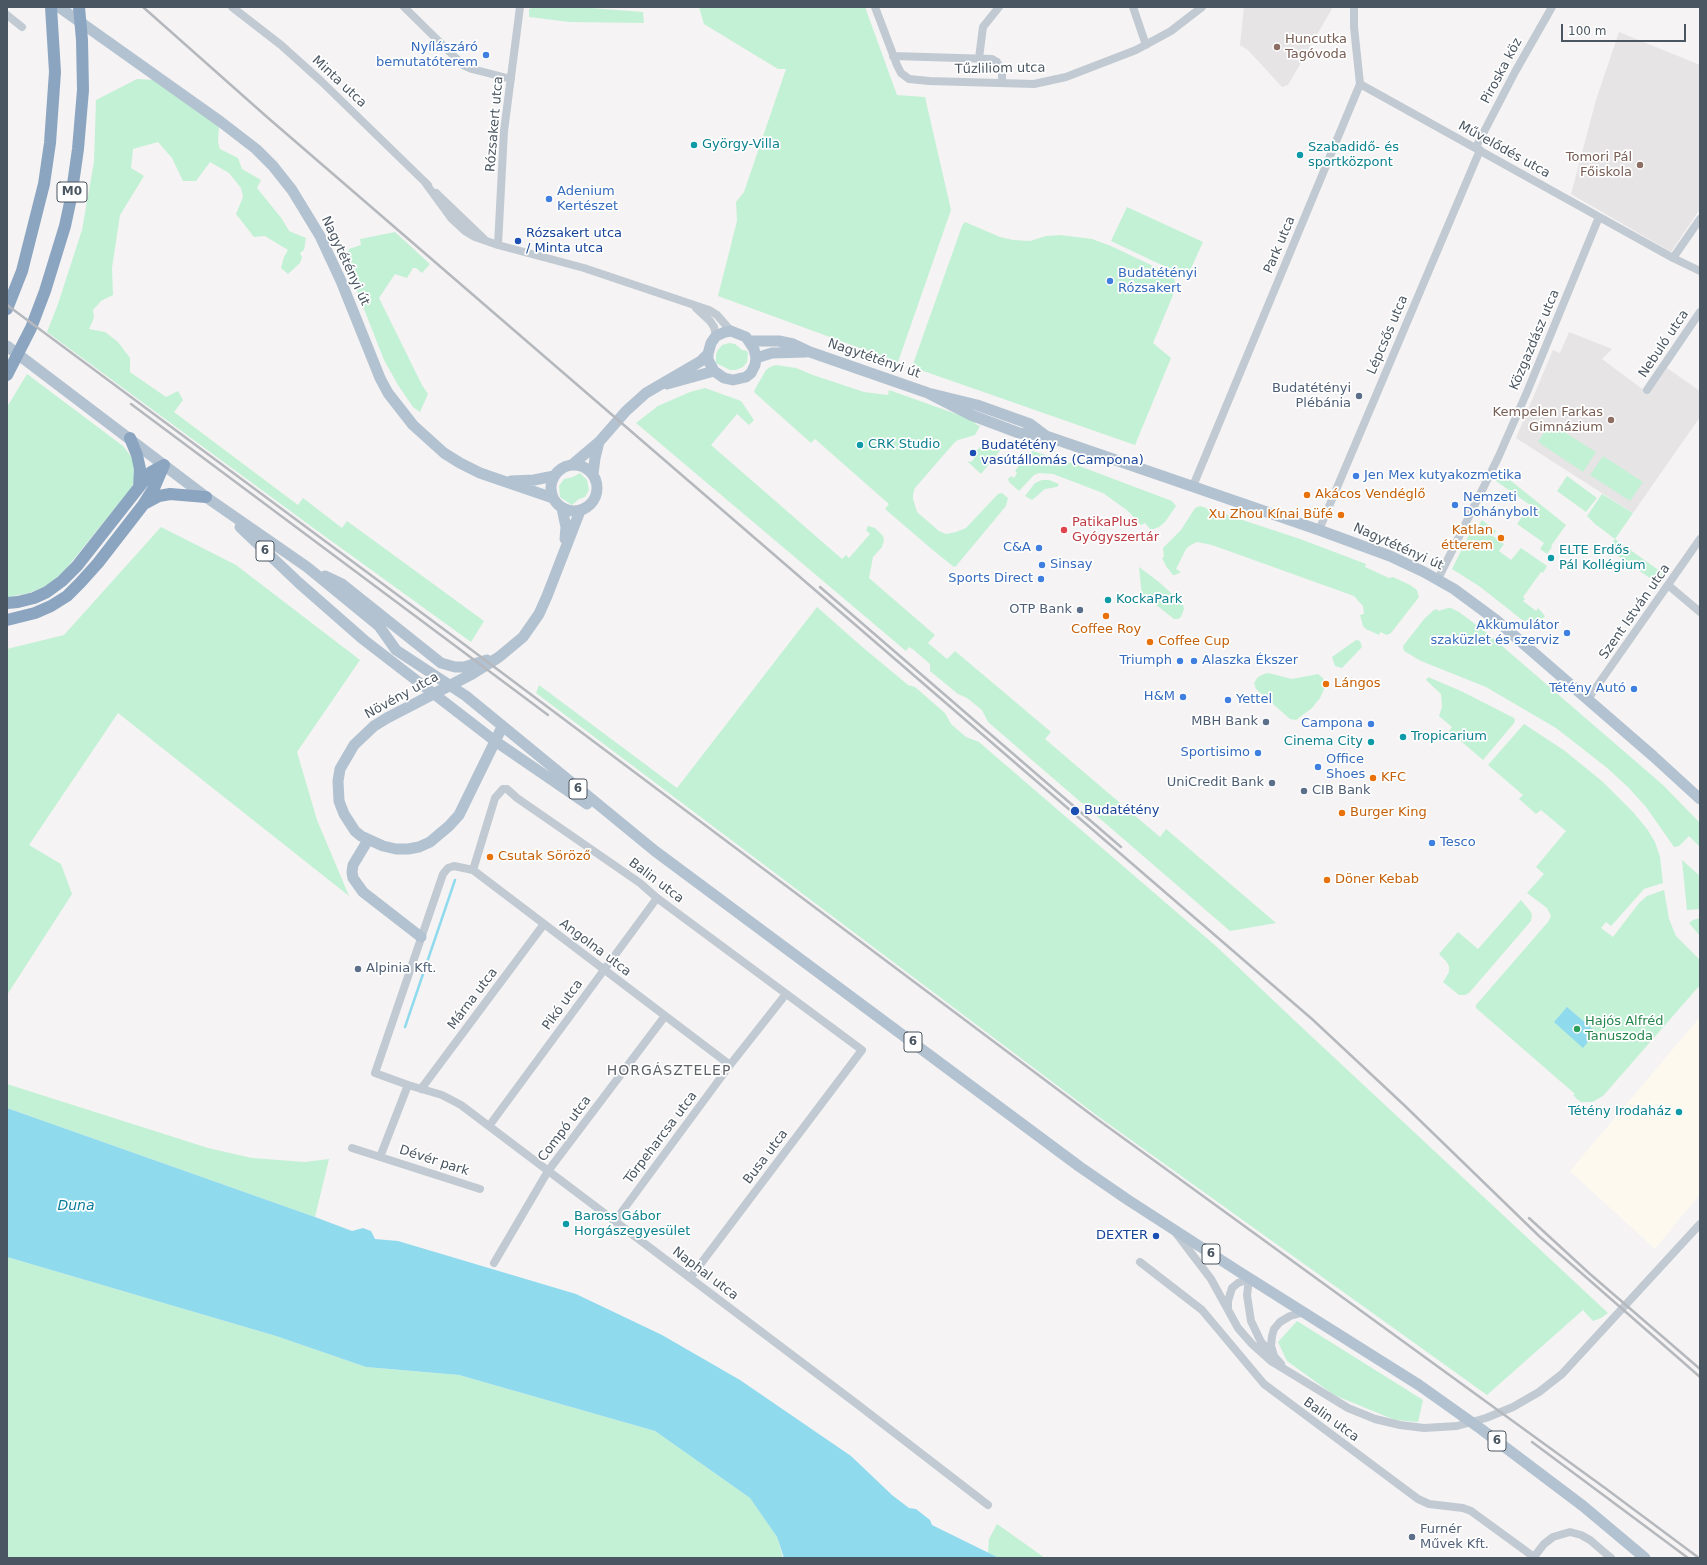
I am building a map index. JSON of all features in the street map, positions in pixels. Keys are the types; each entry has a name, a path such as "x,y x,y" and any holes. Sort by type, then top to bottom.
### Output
{"highway":[{"name":"M0","path":"7,309 22,271 44,184 54,100 54,43 51,7"},
{"name":"M0","path":"7,375 30,328 45,291 72,198 83,90 82,40 79,7"},
{"path":"130,438 137,455 140,469 139,487"},
{"path":"7,603 34,598 47,592 62,581 77,566 151,472 164,465"},
{"path":"7,620 35,613 51,606 67,596 80,584 143,504 155,486 164,465"},
{"path":"143,504 160,496 170,494 210,500"}],"main road":[{"name":"Nagytétényi út","path":"59,7 221,122 256,149 273,166 292,190 320,236 341,281 380,378 388,393 404,415 427,439 460,463 480,473 507,481 552,498"},
{"name":"Nagytétényi út","path":"731,331 740,334 750,341 779,341 793,344 810,352 928,393 971,415 1019,433 1046,436 1193,486 1390,556 1438,579 1469,599 1496,620 1653,756 1700,799"},
{"path":"731,331 716,336 711,343 708,354 708,360 714,371 724,378 732,380 739,379 746,377 751,373 755,365 756,358 750,341"},
{"name":"6","path":"7,346 210,500 307,567 380,626 396,650 466,696 655,851"},
{"name":"Nagytétényi út","path":"756,358 772,353 810,352"},
{"name":"Növény utca","path":"659,387 677,374 700,361 708,354"},
{"name":"Növény utca","path":"554,476 559,470 573,464 599,442 626,411 646,393 659,387 714,371"},
{"name":"Növény utca","path":"502,727 462,810 440,835 430,842 408,849 396,849 368,840 361,836 350,825 344,814 337,789 340,769 354,745 363,735 387,718 472,674 499,657 523,637 535,620 547,596 580,511 590,505 597,495 597,481 593,474 594,458 599,442"},
{"path":"573,464 581,465 593,474"},
{"name":"Nagytétényi út","path":"507,481 534,480 554,476"},
{"path":"554,476 551,483 552,498 562,508 574,512 580,511"},
{"name":"6","path":"210,500 298,583 364,640 495,741 655,851 1080,1167 1249,1279 1305,1312 1419,1385 1469,1420 1583,1506 1645,1558"},
{"name":"Növény utca","path":"562,508 566,527 565,547"},
{"path":"307,567 342,584 441,663 455,667 464,667 499,657"},
{"path":"368,840 353,865 353,878 364,892 421,937"}],"street":[{"name":"Minta utca","path":"232,7 321,80 424,181 458,226 465,231 498,245"},
{"path":"404,7 463,65 472,69 511,79"},
{"name":"Rózsakert utca","path":"498,245 503,151 520,7"},
{"name":"Tűzliliom utca","path":"875,7 893,56 901,73 909,79 1034,84 1055,80 1127,54 1172,31 1202,7"},
{"path":"979,58 983,27 999,7"},
{"path":"1133,7 1146,45"},
{"name":"Park utca","path":"1193,486 1360,84 1354,27 1354,7"},
{"name":"Piroska köz","path":"1478,148 1515,72 1552,7"},
{"path":"7,15 22,27"},
{"path":"893,56 992,59 997,62 1002,74 1002,83"},
{"name":"Művelődés utca","path":"1360,84 1478,148 1673,258 1700,271"},
{"name":"Lépcsős utca","path":"1319,530 1478,148"},
{"name":"Közgazdász utca","path":"1438,579 1501,451 1599,217"},
{"path":"1673,258 1700,219"},
{"name":"Nagytétényi út","path":"498,245 570,263 689,302 710,310 718,315 731,331"},
{"name":"Nagytétényi út","path":"689,302 710,321 714,327 716,336"},
{"name":"Nebuló utca","path":"1647,390 1700,312"},
{"name":"Szent István utca","path":"1588,699 1700,539"},
{"path":"1668,585 1700,612"},
{"name":"Balin utca","path":"473,870 495,798 503,789 507,789 517,798 640,882 657,898 862,1050"},
{"name":"Angolna utca","path":"421,937 443,874 448,868 454,866 473,870 730,1065"},
{"name":"Pikó utca","path":"489,1126 657,898"},
{"name":"Márna utca","path":"420,1089 544,924"},
{"name":"Naphal utca","path":"421,937 375,1073 408,1086 442,1095 461,1105 857,1404 988,1505"},
{"name":"Törpeharcsa utca","path":"615,1221 730,1065 786,994"},
{"name":"Compó utca","path":"494,1263 548,1171 664,1016"},
{"name":"Busa utca","path":"690,1278 862,1050"},
{"name":"Dévér park","path":"380,1157 408,1086"},
{"name":"Dévér park","path":"352,1148 480,1189"},
{"path":"1173,1229 1211,1279 1238,1328 1271,1362 1348,1408 1375,1419 1400,1425 1424,1428 1457,1426 1486,1418 1513,1407 1539,1392 1562,1374 1700,1224"},
{"name":"Balin utca","path":"1140,1262 1202,1310 1249,1369 1264,1384 1286,1402 1418,1499 1429,1504 1463,1508 1471,1511 1534,1557"},
{"path":"1228,1310 1228,1301 1232,1288 1238,1283 1249,1279 1247,1295 1251,1321 1261,1342 1275,1358 1294,1375"},
{"path":"1275,1358 1272,1346 1274,1329 1280,1322 1290,1316 1305,1312"},
{"path":"1534,1557 1544,1544 1553,1536 1570,1532 1581,1535 1590,1540 1611,1558"}],"shaded area":[{"name":"Huncutka Tagóvoda","path":"1244,7 1333,7 1288,85 1282,87 1248,50 1240,45"},
{"name":"Tomori Pál Főiskola","path":"1619,32 1700,65 1700,209 1671,252 1571,194 1596,100"},
{"name":"Kempelen Farkas Gimnázium","path":"1569,332 1612,349 1602,359 1649,394 1667,368 1700,391 1700,417 1633,513 1516,438 1553,350 1560,353"},
{"path":"1700,1017 1700,1194 1655,1249 1570,1171"}],"green space":[{"path":"535,7 578,7 643,12 644,23 570,22 529,17 529,9"},
{"path":"699,7 865,7 897,95 925,97 951,210 898,362 718,296 737,221 736,202 744,192 786,69 778,69 704,24"},
{"path":"137,79 155,80 219,126 218,142 220,149 238,158 242,169 261,180 257,188 282,219 289,231 306,238 304,250 300,253 302,257 300,263 288,274 281,268 288,250 265,236 254,237 236,214 243,197 241,188 229,173 210,162 196,181 183,181 172,158 158,142 133,149 131,168 144,176 120,215 112,268 113,295 101,301 93,310 94,318 89,329 105,332 118,342 130,358 130,372 166,397 178,391 183,400 174,412 298,505 303,498 342,528 347,521 484,621 471,642 47,332 58,304 82,230 94,162 96,100"},
{"path":"1127,207 1203,242 1187,277 1111,241"},
{"path":"965,222 1000,237 1013,240 1030,241 1046,236 1060,235 1092,239 1111,246 1170,274 1174,278 1176,288 1153,343 1171,358 1135,445 912,367 962,226"},
{"path":"395,232 430,264 422,273 416,268 413,268 407,278 395,274 379,298 422,385 428,394 420,412 413,407 398,385 384,360 346,263 349,249 361,245 360,239"},
{"path":"729,343 735,344 748,353 747,362 743,367 736,370 730,370 716,363 716,354 718,350 722,345"},
{"path":"776,365 796,368 864,392 888,395 889,390 976,421 975,424 980,426 975,435 958,440 954,443 915,488 913,494 917,512 939,531 946,534 966,528 998,494 1002,493 1008,498 1006,506 956,566 954,567 934,551 885,509 889,504 815,439 811,443 755,393 754,391 766,370"},
{"path":"27,374 123,446 133,459 135,475 132,487 65,570 48,585 29,593 7,597 7,407"},
{"path":"705,388 741,401 754,420 749,425 737,414 711,445 842,559 846,555 849,558 870,534 866,530 868,526 875,528 883,536 884,540 882,547 873,557 869,578 935,635 928,643 947,659 955,651 1051,732 1045,739 1160,837 1166,829 1276,923 1230,931 988,722 982,710 967,698 958,694 930,671 930,664 914,650 909,647 906,651 636,423 658,406 690,392"},
{"path":"1550,423 1596,452 1583,472 1538,442"},
{"path":"986,440 1003,445 1003,447 981,474 968,461 971,462 974,459 972,456"},
{"path":"1033,451 1074,464 1172,501 1176,506 1165,522 1159,527 1151,530 1145,523 1141,525 1128,511 1103,493 1053,474 1039,473 1034,475 1019,491 1009,482 1008,479 1011,476 1014,478 1017,473 1015,471 1028,453"},
{"path":"1603,456 1643,482 1630,501 1590,475"},
{"path":"1500,472 1566,525 1547,554 1540,549 1544,543 1517,524 1530,505 1496,481"},
{"path":"580,473 587,480 589,490 585,497 579,499 572,505 560,497 559,486 564,479 573,477"},
{"path":"1567,476 1597,498 1586,512 1557,491"},
{"path":"1042,480 1049,480 1059,484 1057,487 1045,489 1032,500 1025,496 1035,483"},
{"path":"1602,494 1633,513 1615,539 1587,516"},
{"path":"1200,506 1300,539 1366,564 1365,567 1389,578 1393,577 1410,585 1417,590 1419,597 1391,633 1387,635 1380,632 1379,635 1363,626 1360,615 1364,614 1363,606 1354,596 1212,545 1197,542 1189,546 1176,569 1181,572 1173,575 1162,558 1164,557 1163,548 1181,530 1195,508"},
{"path":"1482,520 1496,531 1493,536 1504,544 1499,551 1511,560 1521,548 1547,566 1523,597 1525,599 1523,601 1536,611 1538,608 1545,616 1535,630 1479,586 1452,569 1474,525 1478,527"},
{"path":"161,527 236,565 360,660 297,752 317,820 349,896 118,713 29,845 61,864 72,894 7,995 7,649 64,635"},
{"path":"1615,539 1664,574 1657,583 1608,549"},
{"path":"1139,567 1159,582 1183,604 1184,609 1181,617 1174,619 1155,604 1142,597"},
{"path":"817,607 908,685 915,687 945,713 951,724 966,737 979,742 1217,947 1608,1313 1593,1321 1583,1310 1487,1395 1099,1117 536,693 539,685 677,788"},
{"path":"1448,608 1459,612 1487,633 1663,785 1700,823 1700,847 1689,836 1679,846 1674,847 1646,807 1628,787 1606,767 1556,728 1486,687 1421,661 1404,651 1403,646 1425,618 1434,610 1437,609 1438,611"},
{"path":"1356,640 1360,641 1362,647 1342,668 1335,666 1332,657"},
{"path":"1268,673 1292,679 1318,674 1323,678 1325,687 1320,698 1312,708 1296,720 1290,719 1256,689 1254,683 1258,677"},
{"path":"1428,677 1461,691 1514,718 1514,723 1483,760 1449,731 1452,727 1439,716 1442,707 1441,694 1426,680"},
{"path":"1524,724 1565,751 1603,782 1633,812 1647,829 1655,842 1660,857 1663,883 1644,889 1611,926 1606,922 1601,928 1613,937 1639,903 1647,896 1664,890 1669,919 1676,936 1700,960 1700,985 1603,1096 1592,1102 1581,1102 1577,1099 1573,1095 1575,1094 1476,1008 1476,1005 1548,922 1551,916 1547,908 1527,893 1544,874 1536,867 1566,831 1541,810 1536,814 1519,799 1523,795 1488,765"},
{"path":"1682,860 1700,876 1700,909 1687,910"},
{"path":"1521,900 1532,915 1531,921 1469,993 1459,995 1443,982 1449,972 1449,966 1439,954 1458,932 1478,949"},
{"path":"1700,918 1700,936 1689,923"},
{"path":"7,1084 208,1148 252,1158 305,1162 329,1159 315,1217 7,1108"},
{"path":"7,1257 276,1336 366,1367 459,1375 655,1431 750,1498 777,1537 783,1558 7,1558"},
{"path":"1297,1321 1423,1400 1418,1422 1395,1420 1334,1395 1287,1361 1278,1342"},
{"path":"997,1524 1045,1558 999,1558 988,1553 989,1539"}],"water":[{"path":"1567,1007 1596,1032 1583,1048 1554,1022"},
{"name":"Duna","path":"7,1108 352,1231 363,1228 371,1231 375,1239 398,1241 576,1294 662,1335 740,1380 851,1456 892,1495 909,1508 916,1509 930,1520 932,1525 999,1558 784,1558 777,1537 750,1498 655,1431 459,1375 366,1367 276,1336 7,1257"}],"waterway":[{"path":"405,1027 455,880"}],"railway":[{"path":"143,7 267,117 1312,1019 1404,1105 1539,1236 1700,1377"},
{"path":"7,305 465,645 1097,1119 1699,1558"},
{"path":"131,404 548,715"},
{"path":"820,587 1121,847"},
{"path":"1529,1218 1590,1274 1700,1369"},
{"path":"1532,1442 1688,1558"}],"place":[{"name":"Huncutka Tagóvoda","path":"1277,47"},
{"name":"Nyílászáró bemutatóterem","path":"486,55"},
{"name":"György-Villa","path":"694,145"},
{"name":"Szabadidő- és sportközpont","path":"1300,155"},
{"name":"Tomori Pál Főiskola","path":"1640,165"},
{"name":"Adenium Kertészet","path":"549,199"},
{"name":"Rózsakert utca / Minta utca","path":"518,241"},
{"name":"Budatétényi Rózsakert","path":"1110,281"},
{"name":"Budatétényi Plébánia","path":"1359,396"},
{"name":"Kempelen Farkas Gimnázium","path":"1611,420"},
{"name":"CRK Studio","path":"860,445"},
{"name":"Budatétény vasútállomás (Campona)","path":"973,453"},
{"name":"Jen Mex kutyakozmetika","path":"1356,476"},
{"name":"Akácos Vendéglő","path":"1307,495"},
{"name":"Nemzeti Dohánybolt","path":"1455,505"},
{"name":"Xu Zhou Kínai Büfé","path":"1341,515"},
{"name":"PatikaPlus Gyógyszertár","path":"1064,530"},
{"name":"Katlan étterem","path":"1501,538"},
{"name":"C&A","path":"1039,548"},
{"name":"ELTE Erdős Pál Kollégium","path":"1551,558"},
{"name":"Sinsay","path":"1042,565"},
{"name":"Sports Direct","path":"1041,579"},
{"name":"KockaPark","path":"1108,600"},
{"name":"OTP Bank","path":"1080,610"},
{"name":"Coffee Roy","path":"1106,616"},
{"name":"Akkumulátor szaküzlet és szerviz","path":"1567,633"},
{"name":"Coffee Cup","path":"1150,642"},
{"name":"Triumph","path":"1180,661"},
{"name":"Alaszka Ékszer","path":"1194,661"},
{"name":"Lángos","path":"1326,684"},
{"name":"Tétény Autó","path":"1634,689"},
{"name":"H&M","path":"1183,697"},
{"name":"Yettel","path":"1228,700"},
{"name":"MBH Bank","path":"1266,722"},
{"name":"Campona","path":"1371,724"},
{"name":"Tropicarium","path":"1403,737"},
{"name":"Cinema City","path":"1371,742"},
{"name":"Sportisimo","path":"1258,753"},
{"name":"Office Shoes","path":"1318,767"},
{"name":"KFC","path":"1373,778"},
{"name":"UniCredit Bank","path":"1272,783"},
{"name":"CIB Bank","path":"1304,791"},
{"name":"Budatétény","path":"1075,811"},
{"name":"Burger King","path":"1342,813"},
{"name":"Tesco","path":"1432,843"},
{"name":"Csutak Söröző","path":"490,857"},
{"name":"Döner Kebab","path":"1327,880"},
{"name":"Alpinia Kft.","path":"358,969"},
{"name":"Hajós Alfréd Tanuszoda","path":"1577,1029"},
{"name":"Tétény Irodaház","path":"1679,1112"},
{"name":"Baross Gábor Horgászegyesület","path":"566,1224"},
{"name":"DEXTER","path":"1156,1236"},
{"name":"Furnér Művek Kft.","path":"1412,1537"}],"district":[{"name":"HORGÁSZTELEP","path":"669,1071"}]}
